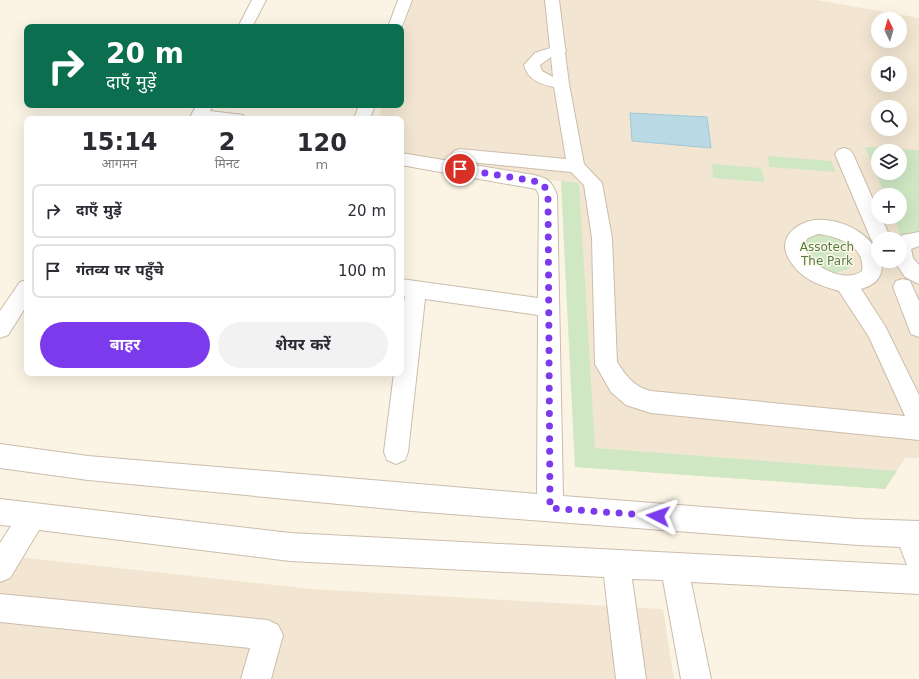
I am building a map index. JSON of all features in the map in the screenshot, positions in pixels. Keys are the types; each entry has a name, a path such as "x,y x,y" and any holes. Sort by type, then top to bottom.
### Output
{"street":[{"path":"247,24 259,0"},
{"path":"382,24 391,0"},
{"path":"396,24 405,0"},
{"path":"552,0 561,84 576,166 594,183 602,238 606,364 619,385 634,398 676,406 919,429"},
{"path":"558,51 547,52 537,58 532,64 533,71 536,76 545,81 561,84"},
{"path":"404,150 576,166"},
{"path":"844,154 871,234"},
{"path":"404,159 534,181 544,185 548,195 550,308 550,508"},
{"path":"871,242 853,237 841,231 816,227 806,230 798,235 794,242 795,251 799,261 808,270 833,282 846,284 858,283 867,278 872,272 872,268"},
{"path":"907,266 919,328"},
{"path":"846,284 877,332 919,420"},
{"path":"404,343 408,288 550,308"},
{"path":"0,329 24,293"},
{"path":"396,452 402,376"},
{"path":"0,456 88,468 412,498 858,532 914,534 919,561"},
{"path":"0,512 290,546 919,580"},
{"path":"0,568 33,516"},
{"path":"616,563 631,679"},
{"path":"674,566 696,679"},
{"path":"0,608 268,635 256,679"}],"shaded area":[{"path":"411,0 816,0 885,12 871,12 871,48 907,48 907,16 919,18 919,458 905,458 885,489 575,467 561,181 404,166 404,116 380,116 381,108 404,108 404,26"},
{"path":"0,555 312,589 663,609 674,679 0,679"}],"green space":[{"path":"865,147 871,147 871,161"},
{"path":"907,149 919,150 919,242 907,239 907,232 899,232 896,224 907,224 907,188 882,188 879,180 907,180"},
{"path":"768,156 831,161 836,172 769,167"},
{"path":"712,164 761,168 765,182 713,178"},
{"path":"561,181 579,183 595,448 897,471 885,489 575,467"},
{"name":"Assotech The Park","path":"816,233 837,234 849,255 849,269 828,275 813,269 802,247 806,237"}],"water":[{"path":"630,113 707,117 711,148 632,141"}],"route":[{"path":"460,169 534,181 544,185 548,195 550,308 550,508 658,516"}]}
